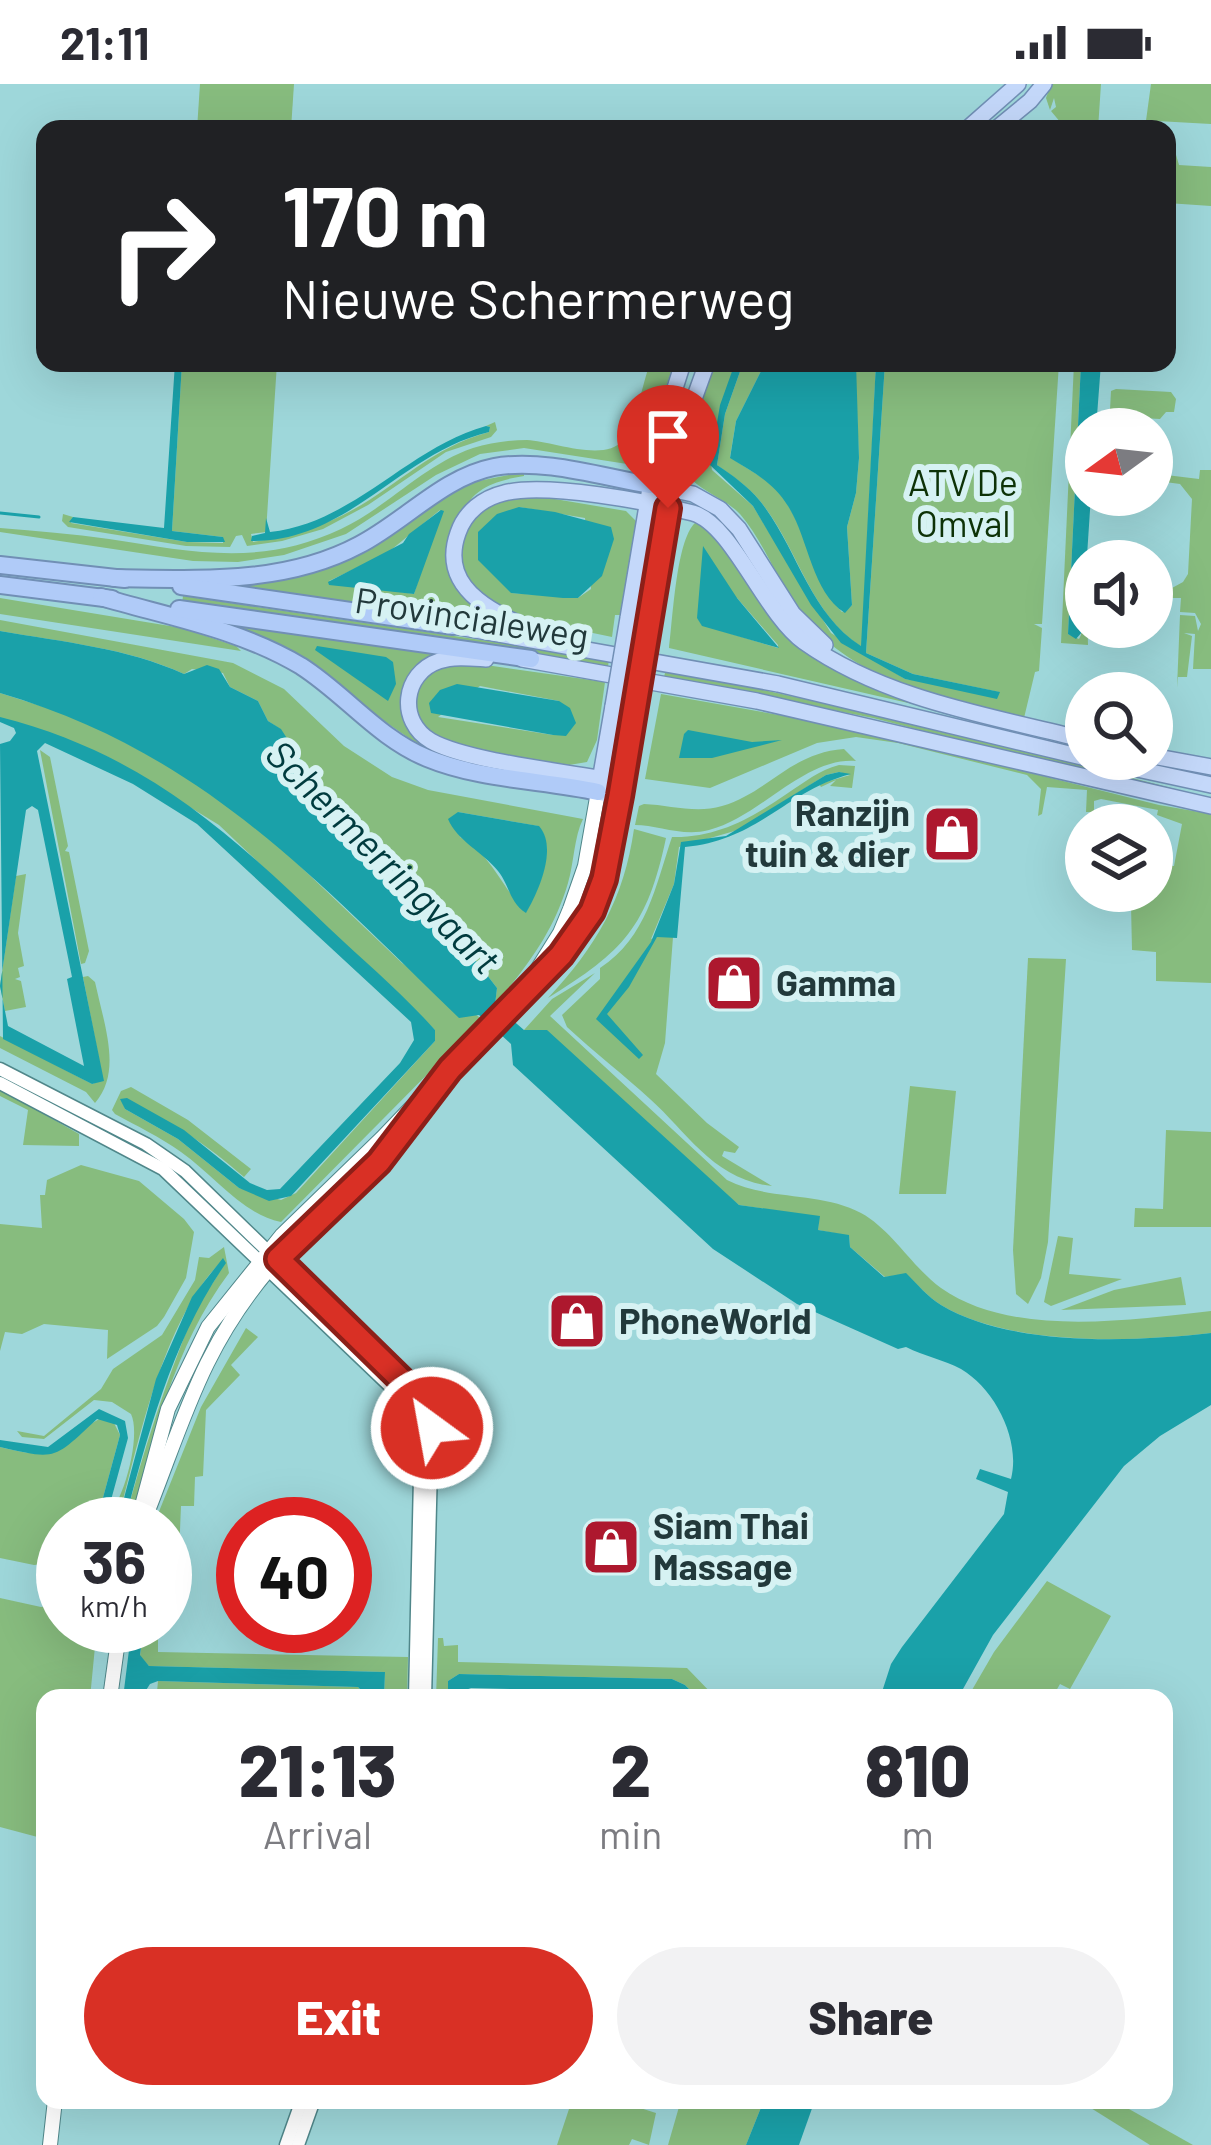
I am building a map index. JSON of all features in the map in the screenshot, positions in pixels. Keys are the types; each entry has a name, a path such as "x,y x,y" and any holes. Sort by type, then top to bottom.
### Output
{"highway":[{"path":"114,578 231,578 324,561 381,533 451,484 496,467 548,468 650,485"},
{"name":"Provincialeweg","path":"0,565 453,626"},
{"name":"Provincialeweg","path":"0,585 531,659"},
{"path":"101,597 225,630 264,646 316,676 393,741 426,758 458,768 600,785"}],"main road":[{"path":"977,120 1018,84"},
{"path":"1007,120 1044,84"},
{"path":"521,992 560,933 585,866 646,505 680,372"},
{"path":"147,1497 168,1409 208,1327 382,1138 561,955 598,899 671,489 685,421 704,372"},
{"path":"650,485 702,498 730,518 799,621 860,674"},
{"path":"574,646 495,613 469,592 454,559 456,540 464,520 487,500 528,489 698,515 715,526 788,628 835,662 921,698 1065,735"},
{"name":"Provincialeweg","path":"453,626 778,684 1065,752"},
{"path":"531,659 456,658 427,667 412,683 408,696 407,708 415,727 430,741 457,751 621,789"},
{"name":"Provincialeweg","path":"531,659 869,725 1211,806"},
{"path":"1173,760 1211,767"},
{"name":"Provincialeweg","path":"1173,777 1211,785"},
{"path":"268,1259 379,1162 450,1069"},
{"path":"111,1689 116,1653"},
{"path":"50,2145 54,2109"}],"street":[{"path":"0,1069 165,1156 418,1415 415,1689"},
{"path":"0,1083 154,1162 410,1387 429,1415 425,1689"},
{"path":"286,2145 299,2109"},
{"path":"298,2145 311,2109"}],"green space":[{"path":"200,84 294,84 292,120 198,120"},
{"path":"1051,84 1101,84 1099,120 1058,120 1051,111 1056,107 1054,98 1050,110 1046,98"},
{"path":"1151,84 1211,84 1211,124 1146,120"},
{"path":"1176,155 1179,165 1211,167 1211,206 1176,204"},
{"path":"181,372 276,372 266,532 251,534 253,542 299,532 343,515 448,448 489,432 486,426 495,422 497,430 491,437 446,452 323,529 282,541 247,546 242,535 230,547 186,546 68,527 62,521 63,514 73,517 71,523 187,542 223,543 223,537 172,531"},
{"path":"647,372 671,372 640,466 524,448 480,454 436,475 346,534 284,555 238,562 193,561 0,532 0,528 54,533 198,552 282,548 341,529 438,465 473,448 527,440 604,450 623,440"},
{"name":"ATV De Omval","path":"709,372 732,372 709,452 712,470 753,506 831,633 905,679 999,692 913,674 866,653 884,372 1058,372 1042,624 1034,624 1042,628 1039,671 1024,718 900,684 843,654 819,633 797,608 740,514 696,484 684,468 685,435"},
{"path":"740,372 760,372 736,421 730,457 778,491 796,520 822,583 842,612 852,605 847,527 859,458 855,372 876,372 862,647 829,617 760,501 717,465 725,414"},
{"path":"1074,372 1081,372 1079,408 1072,408"},
{"path":"1111,391 1171,392 1176,399 1174,412 1173,408 1110,408"},
{"path":"1200,470 1211,470 1211,669 1193,669 1195,634 1184,633 1192,636 1187,677 1178,677 1177,688 1180,615 1195,616 1198,631 1201,624 1195,613 1180,612 1181,598 1173,598 1173,587 1188,574 1192,499 1180,484 1173,483 1173,476 1199,479"},
{"path":"524,472 524,476 486,487 466,506 454,572 521,628 219,585 312,567 453,486","holes":["440,510 414,594 329,581 386,554"]},
{"path":"543,497 626,511 636,521 612,637 521,618 470,589 458,546 478,509 508,498","holes":["519,507 585,518 591,589 578,598 511,593"]},
{"path":"1067,516 1074,516 1073,540 1066,540"},
{"path":"701,523 860,682 917,705 669,648 679,563 689,532","holes":["737,598 778,645 702,625 697,617"]},
{"path":"1065,557 1065,643 1061,643"},
{"path":"183,596 609,659 608,667 182,604"},
{"path":"0,598 182,628 241,651 0,614"},
{"path":"195,616 453,653 432,659 402,706 408,730 429,752 358,703"},
{"path":"0,620 233,663 284,689 344,746 392,777 428,790 583,819 568,883 547,933 495,1004 497,988 411,877 354,835 328,806 258,701 230,687 223,673 192,669 184,674 118,652 0,631","holes":["458,812 538,826 546,856 526,912 489,862 460,837"]},
{"path":"465,662 605,682 597,740 587,762 569,765 438,741 414,716 416,702 426,677","holes":["480,686 559,701 553,735 438,717"]},
{"path":"666,669 915,723 1065,761 1065,767 873,718 664,677"},
{"path":"0,693 82,719 194,780 281,848 402,963 482,1019 281,1222 254,1211 181,1152 115,1114 112,1110 121,1091 131,1087 188,1120 251,1169 244,1177 187,1133 122,1101 125,1109 178,1139 239,1188 281,1200 296,1193 435,1041 435,1030 219,825 108,757 0,718"},
{"path":"661,694 847,727 1155,804 1101,799 1086,804 1087,790 1047,787 1038,816 1041,789 1027,775 856,737 817,743 710,788 645,779"},
{"path":"844,749 856,761 818,768 709,830 635,825 639,806 644,804 693,809 722,806 794,765"},
{"path":"40,750 50,757 68,846 65,851 69,852 89,951 81,964"},
{"path":"839,765 855,766 852,788 830,786 836,780 821,787 819,784 850,775 826,775 738,830 679,847 674,884 651,939 673,937 665,1043 656,1074 739,1147 722,1156 772,1186 718,1165 567,1027 562,1015 600,979 600,968 639,926 672,837 733,825"},
{"path":"1115,780 1140,780 1179,790"},
{"path":"1173,807 1211,814 1211,983 1156,981 1156,952 1132,950 1131,912 1173,912 1173,866 1182,824 1173,821"},
{"path":"634,829 666,838 640,915 614,950 548,998 605,921 623,878"},
{"path":"26,874 18,933 24,966 18,968 20,977 15,979 21,981 26,1007 5,1011 0,986 16,876"},
{"path":"1028,958 1066,959 1048,1242 1041,1278 1028,1304 1016,1294 1013,1250"},
{"path":"595,973 550,1016 727,1180 861,1213 941,1288 970,1304 1036,1320 1072,1322 1211,1311 1211,1333 1110,1339 1002,1328 941,1305 906,1274 885,1277 850,1247 849,1236 818,1230 819,1217 739,1205 524,1030 552,999"},
{"path":"83,977 95,982 110,1063 95,1103 86,1092 0,1048 0,1036 92,1084 103,1080"},
{"path":"910,1086 956,1091 946,1194 899,1194"},
{"path":"0,1089 79,1134 79,1146 23,1145 28,1110 0,1096"},
{"path":"1166,1130 1211,1132 1211,1227 1134,1227 1135,1208 1163,1209"},
{"path":"81,1165 139,1181 184,1219 194,1232 186,1278 157,1326 107,1359 108,1330 44,1324 22,1334 5,1332 0,1351 0,1224 42,1228 40,1195 45,1195 47,1180"},
{"path":"1058,1236 1073,1238 1069,1274 1122,1279 1051,1306 1044,1302"},
{"path":"224,1247 229,1273 180,1361 137,1497 132,1497 164,1392 193,1315 224,1259 203,1283 169,1346 124,1497 119,1497 128,1472 134,1425 131,1414 112,1402 94,1400 44,1439 22,1437 17,1431 44,1436 101,1389 113,1369 162,1335 195,1280 199,1257 209,1258"},
{"path":"1181,1277 1186,1305 1061,1310 1114,1290"},
{"path":"246,1328 258,1337 231,1365 240,1375 206,1410 203,1476 195,1477 192,1506 192,1497 165,1497 201,1407"},
{"path":"101,1418 114,1423 120,1435 103,1497 36,1497 36,1565 0,1558 0,1447 49,1453"},
{"path":"1047,1581 1111,1616 1070,1689 1060,1684 1057,1689 973,1689"},
{"path":"0,1598 36,1606 36,1653 94,1653 91,1689 36,1689 36,1837 0,1827"},
{"path":"438,1638 443,1638 444,1646 458,1645 458,1662 687,1668 707,1689 689,1689 672,1679 459,1674 448,1681 448,1689 436,1689"},
{"path":"140,1653 408,1657 407,1689 384,1689 385,1672 149,1666"},
{"path":"158,1681 360,1689 157,1689"},
{"path":"569,2109 656,2113 649,2145 632,2139 629,2145 557,2145"},
{"path":"678,2109 760,2109 746,2145 668,2145"},
{"path":"1092,2109 1129,2109 1193,2145 1150,2145"}],"water":[{"path":"174,372 181,372 172,531 223,537 225,542 187,542 69,522 73,517 164,528"},
{"path":"732,372 740,372 725,414 717,465 760,501 828,616 861,646 876,372 884,372 866,653 913,674 1000,692 997,699 905,679 841,643 811,605 753,506 710,465 720,405"},
{"path":"760,372 856,372 859,458 847,527 852,605 845,613 825,592 782,498 762,478 730,458 736,421"},
{"path":"1081,372 1100,372 1098,408 1079,408"},
{"path":"486,426 489,432 428,458 317,527 251,541 252,536 265,533 266,518 270,532 328,515 431,451"},
{"path":"519,507 611,527 614,539 602,576 578,598 511,593 478,560 478,532 497,514"},
{"path":"441,510 414,594 329,585 403,543"},
{"path":"1074,516 1090,516 1088,540 1073,540"},
{"path":"703,546 737,598 779,648 702,626 697,618"},
{"name":"Schermerringvaart","path":"0,631 117,652 184,674 207,665 219,669 230,687 258,701 268,721 281,729 328,806 354,835 411,877 497,988 495,1005 524,1030 547,1030 739,1205 820,1216 818,1230 849,1235 850,1247 884,1277 906,1273 941,1305 1002,1328 1109,1339 1211,1333 1211,1405 1160,1436 1124,1466 993,1635 963,1689 883,1689 902,1647 1004,1514 1008,1492 976,1479 980,1469 1011,1479 1013,1464 1009,1432 985,1389 954,1366 906,1347 898,1349 797,1304 713,1249 513,1065 511,1044 479,1015 459,1018 354,916 250,825 136,749 71,718 0,693"},
{"path":"317,646 393,662 396,684 388,701 315,650"},
{"path":"457,684 559,701 570,708 576,723 566,736 431,713 429,703 440,690"},
{"path":"0,717 51,732 97,751 180,799 255,859 435,1030 435,1041 291,1196 269,1201 239,1188 178,1139 125,1109 120,1099 127,1098 184,1130 250,1183 280,1189 400,1063 414,1040 411,1022 197,824 133,784 45,743 37,751 104,1081 92,1084 3,1039 3,999 8,1026 84,1066 67,979 72,977 38,810 32,806 26,810 2,970 0,744 16,733"},
{"path":"688,730 752,742 782,740 712,758 679,758"},
{"path":"851,774 808,791 733,835 685,847 677,938 657,937 629,987 607,1014 643,1055 639,1059 596,1019 651,942 674,884 681,842 726,836 826,775"},
{"path":"458,812 539,826 547,857 526,913 498,871 452,827 448,819"},
{"path":"223,1258 226,1263 177,1355 132,1497 124,1497 156,1379 192,1297"},
{"path":"99,1409 125,1421 128,1438 112,1497 103,1497 120,1435 117,1425 97,1419 62,1449 44,1455 0,1447 0,1440 48,1447"},
{"path":"129,1653 140,1653 149,1666 385,1672 384,1689 158,1681 147,1689 124,1689"},
{"path":"459,1674 672,1679 689,1689 448,1689 448,1681"},
{"path":"760,2109 812,2109 799,2145 746,2145"}],"waterway":[{"path":"0,513 39,517"}],"place":[{"name":"Ranzijn tuin & dier","path":"952,834"},
{"name":"Gamma","path":"734,983"},
{"name":"PhoneWorld","path":"577,1321"},
{"name":"Siam Thai Massage","path":"611,1547"}],"route":[{"path":"432,1428 419,1397 278,1259 379,1162 450,1069 561,955 592,911 604,879 620,796 668,508"}]}
